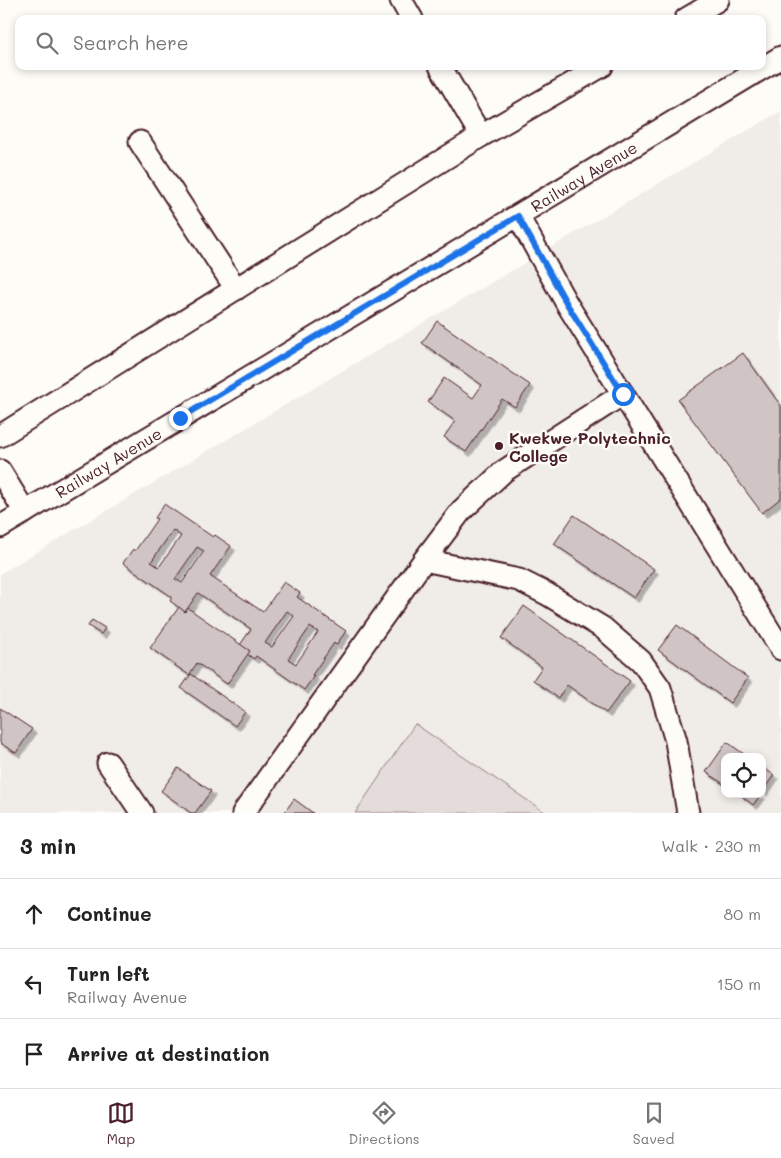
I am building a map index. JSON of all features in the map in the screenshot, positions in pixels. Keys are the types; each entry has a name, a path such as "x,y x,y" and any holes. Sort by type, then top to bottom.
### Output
{"street":[{"path":"401,0 410,15"},
{"path":"693,15 718,0"},
{"name":"Railway Avenue","path":"766,66 781,57"},
{"path":"442,70 480,136"},
{"path":"0,436 480,136 595,70"},
{"name":"Railway Avenue","path":"0,527 759,70"},
{"path":"140,142 236,288"},
{"path":"518,216 567,304 781,649"},
{"path":"243,813 461,511 504,471 623,394"},
{"path":"0,471 25,512"},
{"path":"424,560 519,580 547,594 603,628 641,661 660,688 676,740 688,813"},
{"path":"108,763 142,813"}],"shaded area":[{"name":"Kwekwe Polytechnic College","path":"781,111 781,813 0,813 0,574"},
{"path":"415,724 546,813 355,813"}],"building":[{"path":"437,321 530,385 515,407 502,399 466,452 444,437 455,421 428,402 444,378 473,398 482,385 422,343"},
{"path":"743,353 781,406 781,498 762,513 678,400"},
{"path":"164,504 213,537 215,535 231,546 210,576 263,612 284,582 300,593 297,597 346,631 336,645 334,643 304,690 256,656 254,659 247,654 250,651 240,645 251,629 198,593 185,612 170,601 172,597 123,563 133,549 135,551 157,519 155,518","holes":["173,530 181,536 159,567 151,562","197,547 204,551 182,583 175,579","287,611 294,616 272,647 265,643","310,627 318,632 296,664 288,659"]},
{"path":"574,515 654,569 634,598 554,544"},
{"path":"524,606 630,681 606,713 567,685 558,698 533,680 542,667 501,638"},
{"path":"179,607 185,612 188,608 250,651 227,684 197,663 189,675 150,648"},
{"path":"92,620 105,628 101,634 88,626"},
{"path":"677,625 748,678 730,703 658,650"},
{"path":"191,674 245,712 235,726 181,688"},
{"path":"0,708 32,729 16,753 0,743"},
{"path":"727,742 742,753 721,753 721,782 706,772"},
{"path":"178,768 211,791 195,813 191,813 161,791"},
{"path":"766,770 774,775 766,786"},
{"path":"744,798 758,798 753,805"},
{"path":"294,799 313,813 284,813"}],"place":[{"name":"Kwekwe Polytechnic College","path":"499,446"}],"route":[{"path":"180,418 518,216 567,304 623,394"}]}
